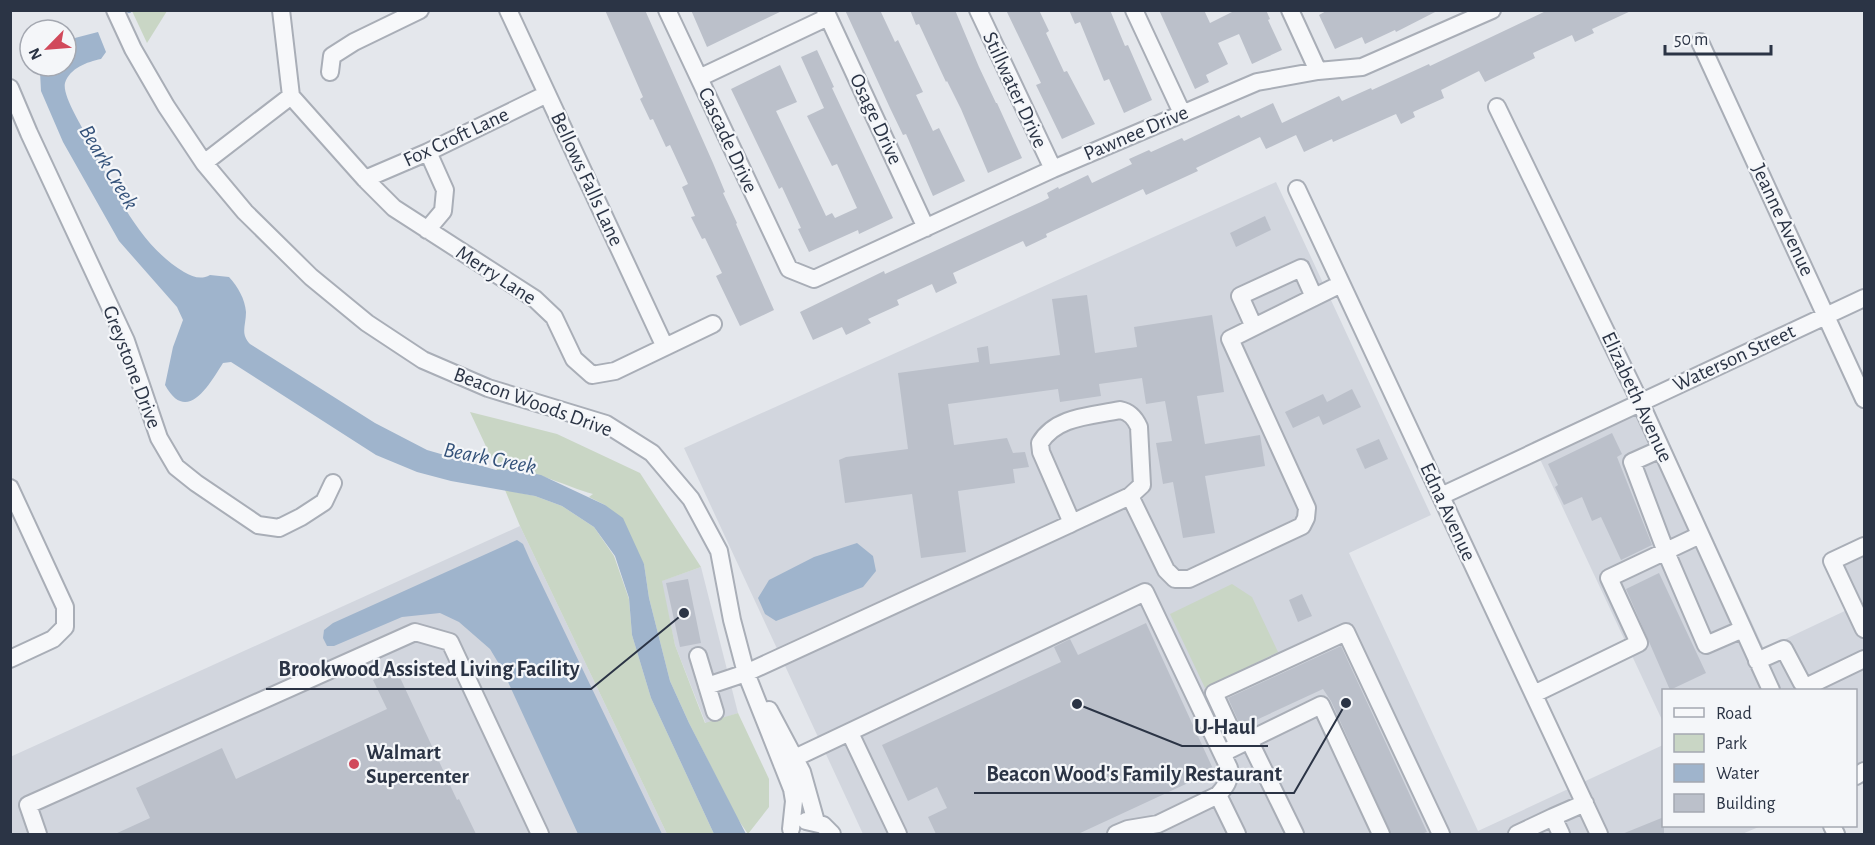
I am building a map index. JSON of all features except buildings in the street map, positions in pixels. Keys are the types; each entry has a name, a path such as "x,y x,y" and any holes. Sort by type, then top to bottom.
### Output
{"street":[{"name":"Beacon Woods Drive","path":"115,10 133,49 166,106 204,163 245,213 311,277 367,323 423,360 488,388 606,424 652,453 692,499 719,551 732,620 746,673 789,761 794,801 789,832"},
{"path":"204,163 291,96 280,10"},
{"path":"330,72 332,56 354,42 420,10"},
{"name":"Bellows Falls Lane","path":"508,10 665,347"},
{"name":"Cascade Drive","path":"667,10 789,269"},
{"name":"Stillwater Drive","path":"978,10 1053,170"},
{"path":"1134,10 1182,113"},
{"path":"1290,10 1318,71"},
{"name":"Pawnee Drive","path":"789,269 814,279 1053,170 1257,82 1318,71 1362,67 1492,10"},
{"path":"699,78 827,14"},
{"name":"Osage Drive","path":"827,14 926,228"},
{"name":"Jeanne Avenue","path":"1700,42 1827,314 1864,399"},
{"name":"Greystone Drive","path":"10,88 29,134 126,341 159,438 176,466 196,483 258,525 279,528 302,517 324,502 333,483"},
{"name":"Fox Croft Lane","path":"365,179 428,152 547,94"},
{"name":"Merry Lane","path":"291,96 394,208 535,298 554,317 574,359 592,375 615,371 713,324"},
{"name":"Elizabeth Avenue","path":"1497,107 1640,402 1771,689"},
{"path":"427,230 443,211 445,190 428,152"},
{"name":"Edna Avenue","path":"1297,189 1599,834"},
{"path":"1254,327 1240,296 1301,268 1314,297"},
{"path":"1130,496 1166,570 1175,579 1189,579 1302,526 1306,518 1307,507 1230,339 1341,284"},
{"name":"Waterson Street","path":"1441,496 1864,298"},
{"path":"707,686 746,673 1072,524 1130,496 1142,485 1139,427 1131,415 1120,410 1064,422 1053,427 1040,443 1041,452 1072,524"},
{"path":"1661,449 1632,462 1666,552 1706,645 1743,629"},
{"path":"10,488 65,607 64,627 53,639 10,660"},
{"path":"1534,694 1639,643 1609,578 1700,535"},
{"path":"1864,546 1832,561 1864,629"},
{"path":"789,761 1145,592 1222,753 1230,776 1227,786 1218,795 1158,824 1128,829 1116,834"},
{"path":"38,834 28,805 415,632 450,642 540,834"},
{"path":"1295,834 1214,693 1346,632 1441,834"},
{"path":"1757,661 1784,649 1802,683 1811,688 1864,659"},
{"path":"698,656 715,712"},
{"path":"1222,753 1321,705 1381,834"},
{"path":"850,733 898,834"},
{"name":"Beacon Woods Drive","path":"789,761 802,772 816,822 800,823 789,832"},
{"path":"1218,795 1236,834"},
{"path":"1517,834 1585,803"},
{"path":"1553,818 1561,834"},
{"path":"816,822 832,834"}],"shaded area":[{"path":"1276,182 1431,515 1349,553 1478,831 1662,745 1662,827 1759,827 1742,834 863,834 684,448"},
{"path":"1645,390 1764,649 1849,609 1825,558 1864,540 1864,777 1857,781 1857,689 1662,689 1662,720 1532,442"},
{"path":"520,526 667,834 11,834 10,757"},
{"path":"701,567 738,713 706,724 675,645 661,581"}],"green space":[{"path":"132,11 167,11 147,43"},
{"path":"470,412 557,434 640,473 701,567 662,581 675,645 705,723 738,713 769,779 769,807 748,834 737,818 670,681 649,598 644,564 605,505 589,497 593,494 522,471 497,470"},
{"path":"505,490 535,496 562,506 594,527 614,556 629,599 632,635 651,698 714,834 667,834"},
{"path":"1232,584 1252,597 1278,652 1205,688 1170,614"}],"water":[{"path":"98,32 106,52 101,59 78,68 78,37"},
{"path":"40,78 67,78 66,95 73,111 139,230 167,260 184,272 200,278 210,275 229,277 244,302 246,312 244,333 250,344 375,423 427,450 496,470 511,469 541,475 605,505 623,518 644,564 649,598 670,681 746,834 714,834 651,698 632,635 629,598 615,556 594,527 562,506 535,496 451,481 417,472 376,455 231,362 223,363 197,397 181,402 173,396 165,385 173,347 183,320 177,307 119,241 63,142 41,91"},
{"path":"517,540 523,544 662,834 578,834 502,669 490,649 459,622 440,613 402,617 334,646 327,646 323,638 324,630 333,623"},
{"path":"857,543 873,556 876,571 863,587 776,621 765,614 758,598 769,580 814,557"}],"place":[{"name":"Brookwood Assisted Living Facility","path":"684,613"},
{"name":"Beacon Wood's Family Restaurant","path":"1346,703"},
{"name":"U-Haul","path":"1077,704"},
{"name":"Walmart Supercenter","path":"354,764"}],"water label":[{"name":"Beark Creek","path":"109,167"},
{"name":"Beark Creek","path":"490,458"}]}
